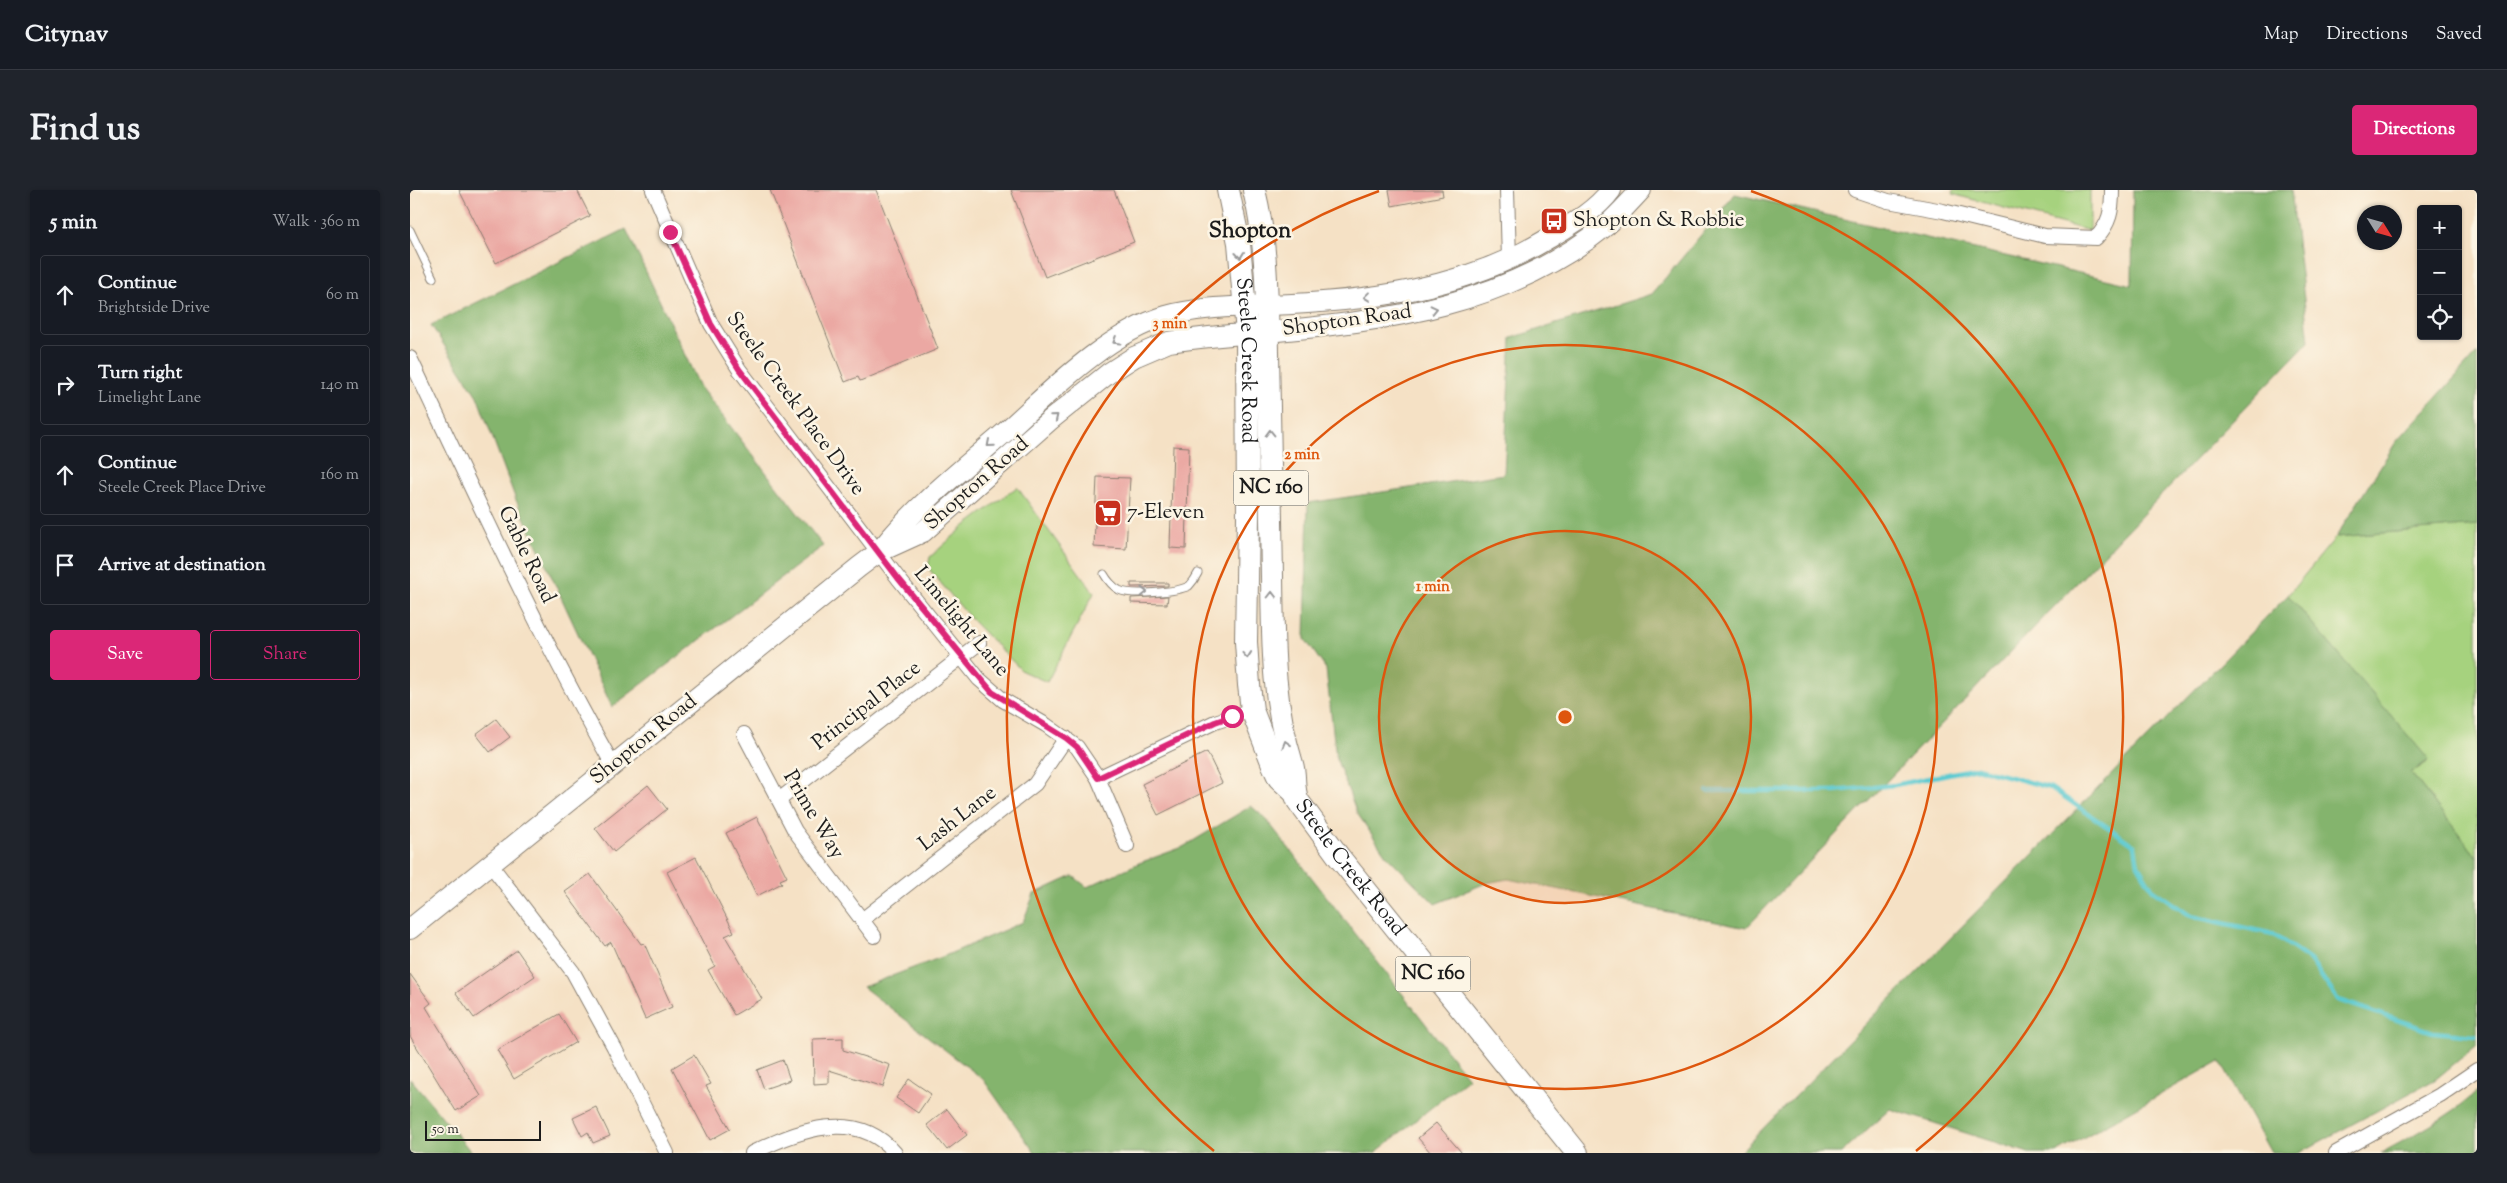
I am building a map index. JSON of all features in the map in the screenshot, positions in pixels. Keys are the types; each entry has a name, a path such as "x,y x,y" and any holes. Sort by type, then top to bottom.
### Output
{"main road":[{"name":"Steele Creek Road","path":"1228,190 1239,243 1256,305"},
{"name":"Steele Creek Road","path":"1254,190 1263,250 1256,305 1272,644 1276,697 1284,740 1294,767 1294,792"},
{"name":"Steele Creek Road","path":"1257,332 1248,518 1246,642 1252,710 1279,778 1294,792 1339,857 1577,1153"}],"street":[{"name":"Steele Creek Place Drive","path":"653,190 711,324 739,369 879,552"},
{"path":"1507,190 1509,260"},
{"name":"Shopton Road","path":"410,930 879,552 909,516 1067,377 1133,330 1166,316 1201,309 1403,292 1443,284 1509,260 1565,228 1589,211 1611,190"},
{"name":"Shopton Road","path":"879,552 923,532 1049,421 1109,373 1134,357 1169,342 1414,313 1483,294 1513,282 1565,254 1605,226 1641,190"},
{"path":"1855,190 1888,201 1943,211 2045,236 2096,238 2109,222 2112,212 2112,190"},
{"name":"Gable Road","path":"410,358 571,691 613,765"},
{"name":"Limelight Lane","path":"879,552 992,692 1066,738 1077,747 1098,778 1128,846"},
{"name":"Principal Place","path":"779,800 979,643"},
{"path":"1098,778 1215,722 1252,710"},
{"name":"Prime Way","path":"744,734 806,849 874,936"},
{"name":"Lash Lane","path":"862,920 1035,784 1066,738"},
{"path":"490,864 574,972 614,1047 666,1153"},
{"path":"2336,1153 2440,1095 2477,1070"},
{"path":"752,1153 802,1131 820,1127 842,1127 859,1130 876,1137 895,1153"}],"lane":[{"path":"410,230 433,278"},
{"path":"1104,574 1110,584 1121,591 1131,592 1175,590 1189,585 1198,573"}],"green space":[{"path":"1953,190 2090,190 2090,231 1952,194"},
{"path":"2133,190 2291,190 2309,341 1746,928 1508,879 1486,883 1435,904 1386,855 1357,813 1336,758 1326,669 1305,639 1308,503 1504,474 1511,338 1652,294 1735,194 2132,285"},
{"path":"626,229 700,387 823,546 612,707 516,500 477,396 431,325"},
{"path":"2477,353 2477,525 2336,537 2396,442"},
{"path":"1017,487 1094,593 1047,682 1022,671 972,620 928,568 930,557 965,526"},
{"path":"2477,525 2477,857 2411,773 2429,761 2288,595 2336,537"},
{"path":"2288,595 2429,760 2411,773 2477,857 2477,1045 2436,1079 2299,1153 2271,1153 2220,1061 2056,1153 2029,1153 1890,1109 1841,1153 1739,1153"},
{"path":"1251,806 1266,819 1468,1078 1375,1153 1035,1153 983,1079 863,987 947,955 1023,922 1034,894 1073,876 1087,887 1139,863 1183,847"},
{"path":"410,1078 472,1153 410,1153"},
{"path":"2477,1092 2477,1153 2381,1153 2443,1118"}],"building":[{"path":"459,190 577,190 590,216 496,263"},
{"path":"770,190 876,190 938,349 860,381 858,377 845,382"},
{"path":"1011,190 1114,190 1134,242 1045,277"},
{"path":"1389,190 1442,190 1443,196 1392,206"},
{"path":"1173,446 1189,447 1186,549 1170,548"},
{"path":"1097,477 1130,478 1126,549 1094,547"},
{"path":"1131,583 1168,583 1168,586 1131,587"},
{"path":"1168,596 1167,604 1131,603 1131,598"},
{"path":"496,719 510,737 490,752 476,734"},
{"path":"1207,752 1222,783 1158,815 1142,784"},
{"path":"648,785 667,809 614,852 595,828"},
{"path":"757,817 787,877 780,880 782,883 757,896 726,833"},
{"path":"696,857 734,932 725,936 762,999 734,1015 708,970 715,966 667,872"},
{"path":"590,874 641,944 644,943 672,1007 645,1019 611,942 605,946 565,892"},
{"path":"517,950 535,976 474,1018 456,993"},
{"path":"410,974 431,1003 426,1007 481,1096 456,1111 410,1036"},
{"path":"559,1014 576,1042 514,1079 497,1050"},
{"path":"843,1038 843,1050 890,1065 883,1087 829,1070 829,1083 814,1084 813,1039"},
{"path":"694,1055 711,1084 706,1086 730,1129 710,1140 672,1068"},
{"path":"783,1060 790,1080 764,1089 757,1070"},
{"path":"909,1079 931,1094 918,1113 896,1098"},
{"path":"596,1107 610,1136 593,1143 588,1132 582,1136 573,1118"},
{"path":"947,1109 967,1135 947,1150 927,1125"},
{"path":"1436,1123 1462,1153 1431,1153 1418,1138"}],"waterway":[{"path":"1707,791 1833,791 1895,785 1977,768 2051,788 2135,846 2138,865 2153,890 2191,916 2273,934 2310,960 2338,1000 2433,1032 2475,1036"}],"place":[{"name":"Shopton & Robbie","path":"1554,221"},
{"name":"7-Eleven","path":"1108,513"}],"district":[{"name":"Shopton","path":"1250,232"}],"route":[{"path":"670,232 711,324 739,369 898,578 992,692 1066,738 1077,747 1098,778 1215,722 1232,716"}]}
